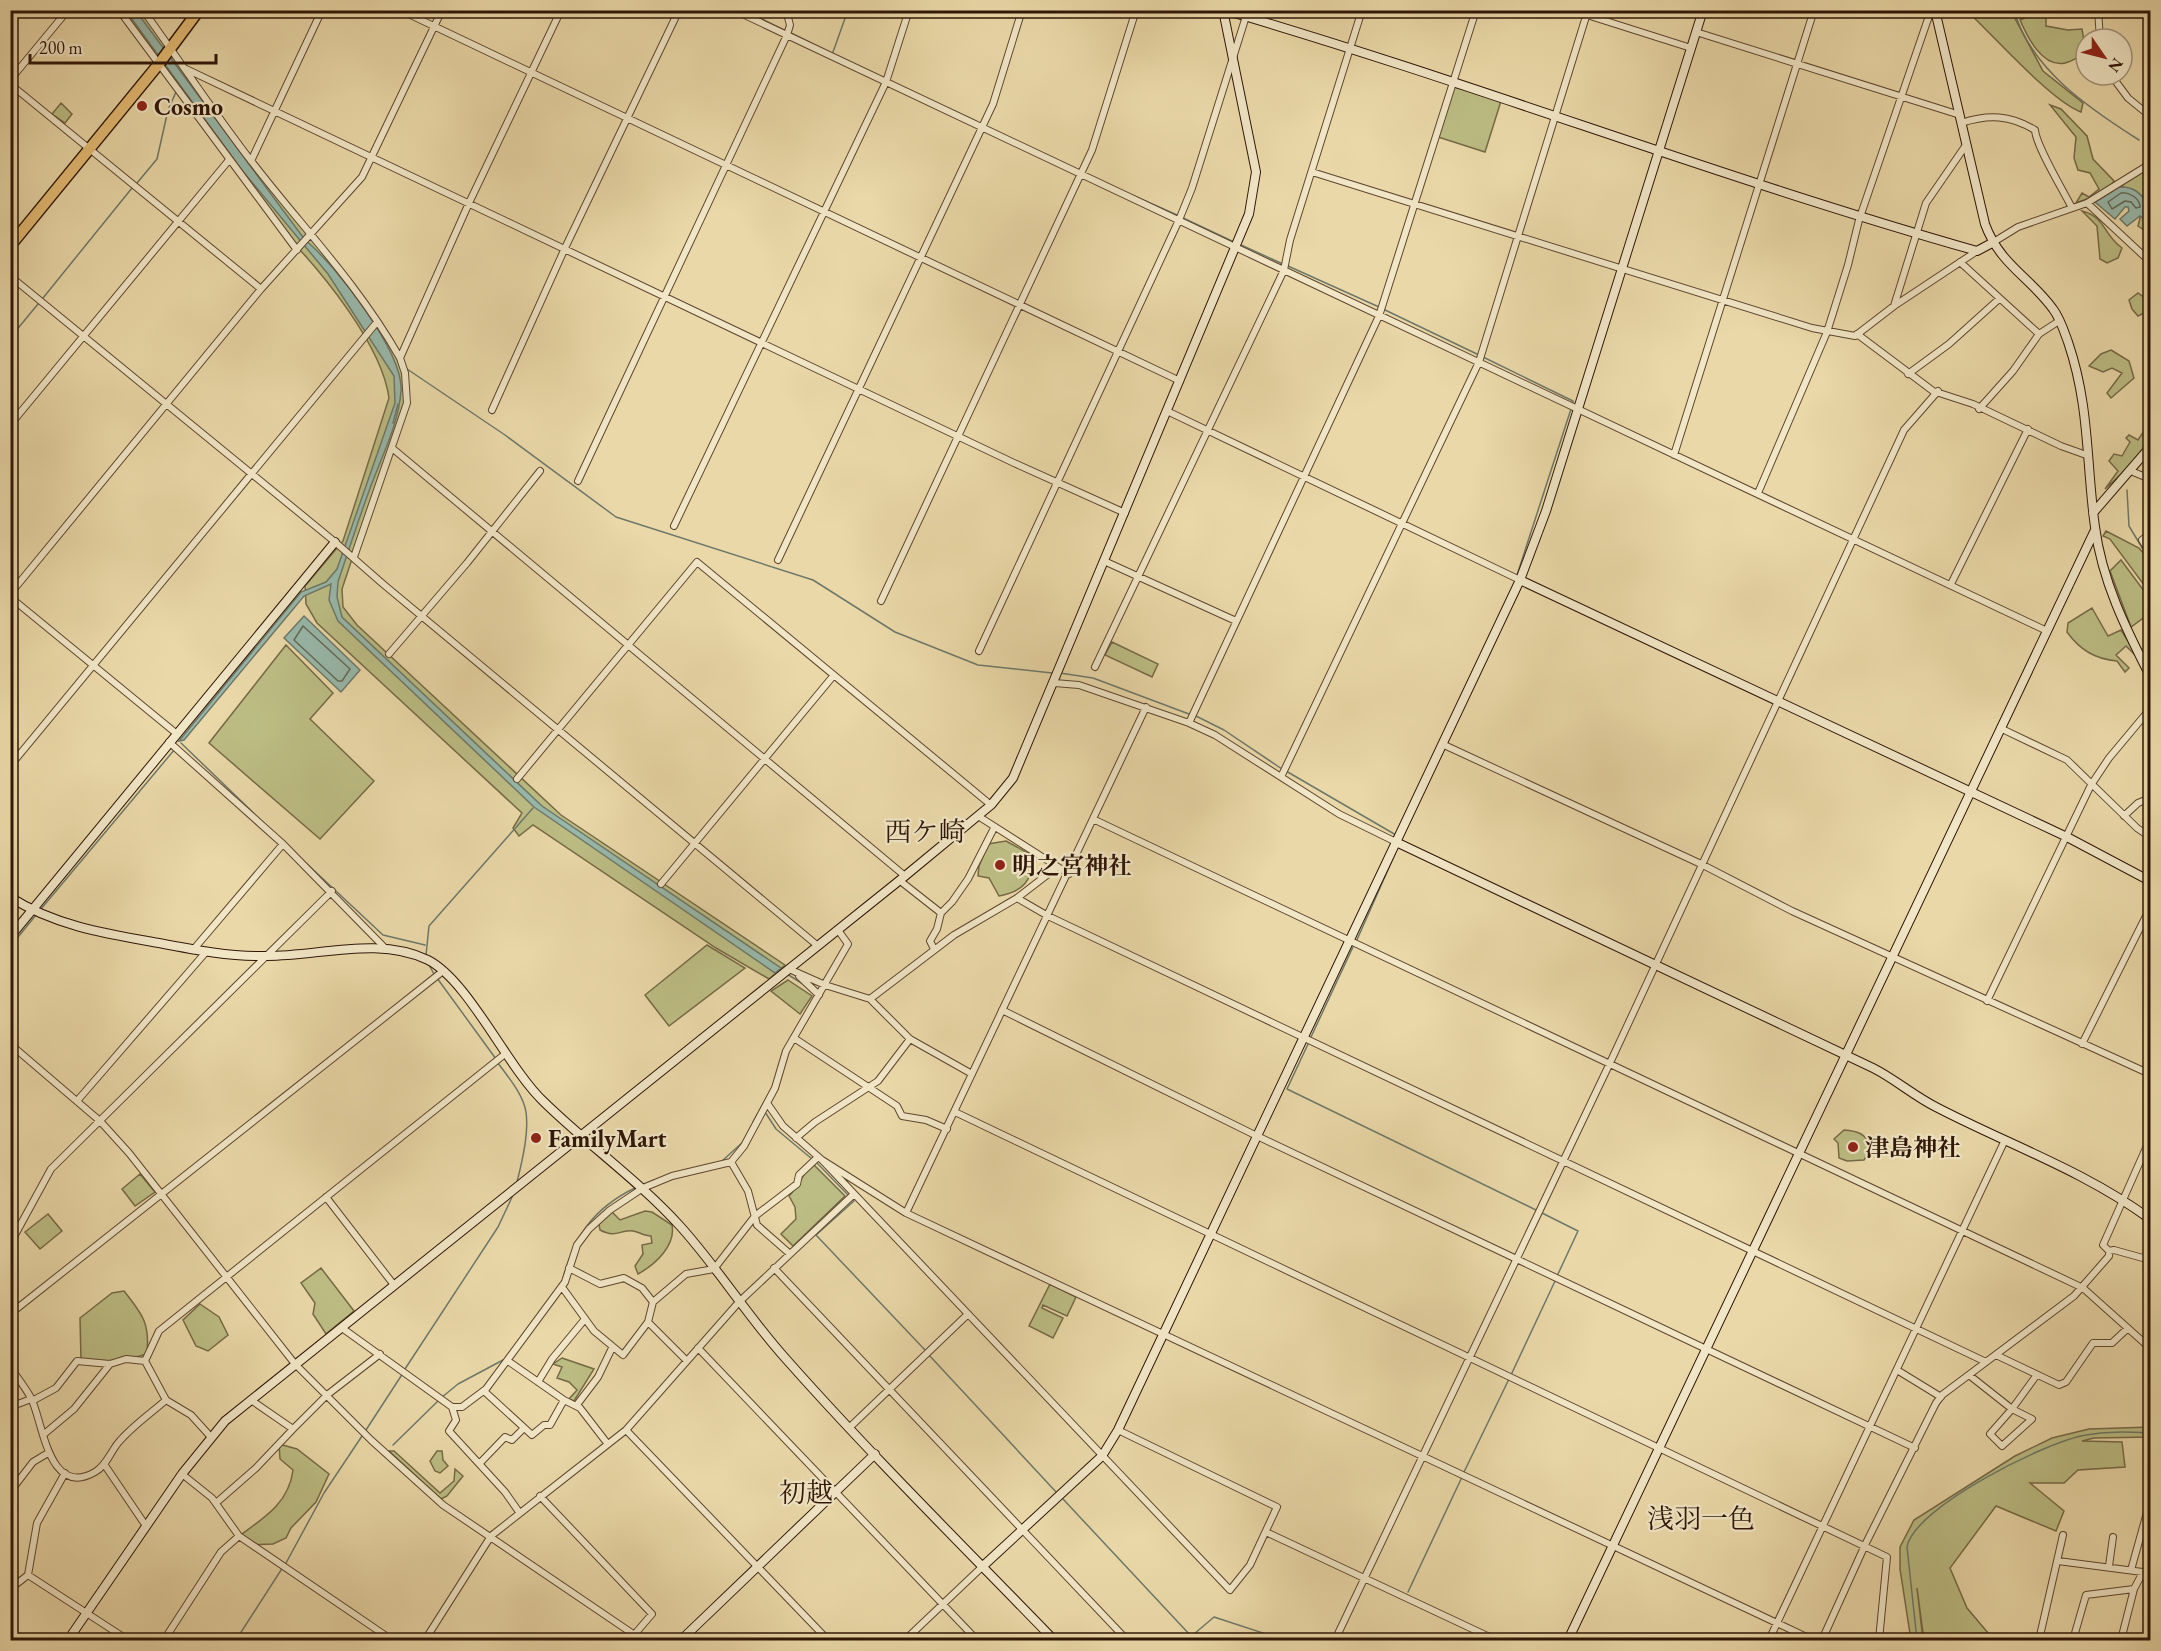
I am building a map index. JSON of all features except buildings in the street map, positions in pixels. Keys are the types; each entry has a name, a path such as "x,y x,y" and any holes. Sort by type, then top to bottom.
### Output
{"highway":[{"path":"10,246 171,49 199,10"}],"street":[{"path":"57,10 66,13 10,82 261,289"},
{"path":"119,10 297,250"},
{"path":"143,10 251,161 310,235 345,273 400,358 405,374 407,403 353,556"},
{"path":"251,161 322,10"},
{"path":"400,10 1180,381"},
{"path":"177,734 10,596 261,289 361,178 442,10"},
{"path":"400,358 469,203 561,10"},
{"path":"492,410 565,248 679,10"},
{"path":"734,10 2047,631"},
{"path":"578,481 787,35 790,25 786,10"},
{"path":"674,526 886,82 909,10"},
{"path":"778,560 993,104 1022,10"},
{"path":"881,601 1092,150 1136,10"},
{"path":"68,1641 210,1436 295,1364 582,1134 776,979 792,970 991,805 1013,778 1249,214 1256,172 1223,10 1247,14 1659,151 1915,234 1977,251"},
{"path":"1095,667 1284,270 1290,240 1362,10"},
{"path":"1189,723 1379,316 1476,10"},
{"path":"905,1641 1102,1456 1118,1430 1520,580 1546,511 1703,10"},
{"path":"1674,455 1814,10"},
{"path":"1758,493 1827,332 1861,216 1900,97 1933,10"},
{"path":"1933,10 1992,243 2003,258 2053,308 2080,380 2085,405 2095,530 2112,597 2151,676"},
{"path":"2098,10 2099,27"},
{"path":"1281,777 1290,764 1479,362 1588,13 1691,48"},
{"path":"979,651 1179,220 1192,188 1247,14"},
{"path":"1696,32 1797,63 1961,119 1996,115 2015,119 2035,130 2036,141 2052,166 2072,208"},
{"path":"184,68 276,109 1055,483 1125,513"},
{"path":"2120,87 2128,98 2151,116"},
{"path":"1894,306 1926,203 1966,145"},
{"path":"10,426 230,160"},
{"path":"1857,334 1894,306 2018,226 2086,203 2151,164"},
{"path":"1312,172 1415,202 1827,332 1857,334 1908,374 1938,392 2089,456"},
{"path":"2086,203 2145,257"},
{"path":"1960,262 2039,334"},
{"path":"10,276 353,556 819,946"},
{"path":"1908,374 1949,344 1999,299"},
{"path":"1980,409 2013,371 2039,334 2059,321"},
{"path":"10,766 377,322"},
{"path":"1335,1641 1609,1065 1904,430 1938,392"},
{"path":"1167,411 2067,837 2151,880"},
{"path":"1951,584 2028,429"},
{"path":"2093,513 2151,447"},
{"path":"392,448 765,757 941,913"},
{"path":"389,654 540,471"},
{"path":"2131,471 2151,479"},
{"path":"1568,1641 2095,530"},
{"path":"2151,534 2142,540 2151,553"},
{"path":"10,937 169,742 337,543"},
{"path":"1104,561 1236,621"},
{"path":"517,779 697,562 991,805"},
{"path":"661,884 834,675"},
{"path":"1054,683 1079,685 1189,723 1215,735 1339,814 1882,1072 1936,1107 2122,1199 2151,1220"},
{"path":"906,1213 1095,820 1146,708"},
{"path":"1987,1001 2091,785 2109,758 2151,709"},
{"path":"2000,728 2067,760 2124,816 2151,837"},
{"path":"169,742 283,844 386,948"},
{"path":"1442,744 1701,864 1792,911 2151,1074"},
{"path":"2124,816 2138,803 2151,798"},
{"path":"978,816 1056,868 1069,874"},
{"path":"1095,820 2083,1288 2151,1348"},
{"path":"934,949 930,941 937,929 941,913 968,879 994,828"},
{"path":"193,950 283,844"},
{"path":"870,999 954,934 1017,898 1056,868"},
{"path":"10,1244 51,1169 332,891"},
{"path":"10,897 32,911 105,934 193,950 264,957 386,948 408,951 434,963 465,997 505,1054 544,1103 643,1188 682,1227 785,1358 1054,1641"},
{"path":"1017,898 1048,916 1303,1039 1986,1362"},
{"path":"2082,1044 2151,908"},
{"path":"342,1328 452,1407 462,1407 484,1391 562,1287 577,1245 589,1229 610,1209 643,1188 672,1176 731,1162 744,1146 775,1088 786,1051 848,944 838,930"},
{"path":"77,1101 206,952"},
{"path":"792,970 825,985 870,999 910,1039 972,1074"},
{"path":"792,970 819,995"},
{"path":"10,1314 442,971"},
{"path":"1002,1010 1257,1136 1915,1448"},
{"path":"794,1038 897,1106 902,1116 926,1120 947,1129"},
{"path":"796,1138 815,1122 878,1081 910,1039"},
{"path":"10,1044 100,1120 162,1194 295,1364 423,1488 443,1505 642,1641"},
{"path":"145,1361 159,1331 505,1054"},
{"path":"767,1103 796,1138 820,1158 1230,1590 1250,1565 1277,1508 1118,1430"},
{"path":"955,1112 1887,1557 1879,1641"},
{"path":"2109,1251 2103,1245 2151,1139"},
{"path":"1769,1641 2005,1140"},
{"path":"820,1158 906,1213 1813,1641"},
{"path":"562,1287 594,1331 623,1355 648,1322 653,1302 686,1274 714,1269 755,1216 797,1184 799,1175 820,1158"},
{"path":"731,1162 748,1191 757,1224 790,1254"},
{"path":"425,1641 491,1536 626,1430 723,1323 739,1302 854,1194"},
{"path":"326,1197 394,1286"},
{"path":"2109,1251 2114,1250 2151,1260"},
{"path":"1822,1641 1865,1545 1941,1398 2083,1288 2109,1256 2109,1251"},
{"path":"569,1268 600,1284 624,1278 642,1288 653,1302"},
{"path":"774,1268 1127,1641"},
{"path":"850,1427 967,1315"},
{"path":"538,1382 552,1359 585,1319"},
{"path":"648,1322 687,1361"},
{"path":"1996,1355 2059,1385 2066,1382 2093,1343 2112,1343 2128,1328"},
{"path":"576,1406 598,1377 612,1347"},
{"path":"698,1348 977,1641"},
{"path":"216,1503 256,1468 327,1395 380,1354"},
{"path":"10,1407 32,1400 56,1388 77,1361 110,1364 126,1359 145,1361"},
{"path":"145,1361 166,1400 191,1415 210,1436"},
{"path":"508,1361 576,1406 607,1443"},
{"path":"43,1436 74,1409 96,1378 110,1364"},
{"path":"10,1366 32,1400 48,1454 65,1473 87,1475 104,1464 118,1442 166,1400"},
{"path":"1897,1370 1941,1398"},
{"path":"1969,1375 2012,1409 2032,1419 2002,1446 1990,1434 2012,1409 2036,1376"},
{"path":"484,1391 532,1436 544,1425 550,1425 564,1400"},
{"path":"251,1400 293,1429"},
{"path":"452,1407 456,1420 448,1431 480,1463 519,1512"},
{"path":"480,1463 505,1437 512,1440 524,1428"},
{"path":"626,1430 828,1641"},
{"path":"10,1492 33,1462 48,1454"},
{"path":"681,1641 875,1454"},
{"path":"104,1464 146,1526"},
{"path":"10,1589 28,1575 37,1523 65,1473"},
{"path":"182,1474 203,1489 216,1503 239,1536 392,1641"},
{"path":"540,1496 652,1614 634,1635"},
{"path":"2131,1570 2151,1502"},
{"path":"1266,1532 1496,1641"},
{"path":"2039,1641 2063,1535"},
{"path":"164,1641 222,1552 239,1536"},
{"path":"2109,1566 2114,1537"},
{"path":"2058,1561 2147,1572"},
{"path":"2121,1641 2134,1589 2147,1572"},
{"path":"28,1575 128,1641"},
{"path":"2073,1641 2086,1595 2134,1589"}],"green space":[{"path":"2042,10 2050,11 2046,15 2046,26 2074,30 2074,59 2057,63 2042,56 2031,42 2020,20"},
{"path":"122,11 141,11 232,136 345,273 403,366 407,394 342,589 343,607 357,625 561,815 785,965 769,979 716,948 533,825 519,836 513,828 522,813 317,623 306,604 305,586 343,541 389,398 384,377 375,355 348,310 316,268 285,234"},
{"path":"1967,11 2011,11 2043,71 2083,103 2081,112 2069,106 2039,82"},
{"path":"1454,87 1501,101 1485,152 1438,137"},
{"path":"61,103 72,114 65,123 52,114"},
{"path":"2050,105 2061,109 2087,136 2093,159 2114,181 2103,191 2076,203 2082,193 2089,197 2099,189 2090,173 2078,170 2074,158 2076,137"},
{"path":"2150,166 2150,234 2138,226 2143,206 2122,186 2130,177"},
{"path":"2082,211 2096,217 2111,238 2122,248 2118,258 2107,263 2100,259 2097,226"},
{"path":"2150,292 2150,310 2138,316 2129,300 2138,293 2145,298"},
{"path":"2111,350 2129,361 2134,378 2111,398 2107,393 2122,373 2112,368 2103,372 2089,366 2101,354"},
{"path":"2150,414 2150,439 2133,463 2105,489 2118,471 2109,461 2114,454 2122,456 2130,442 2126,438 2129,435 2138,440 2148,425 2145,423"},
{"path":"2106,531 2139,548 2150,561 2150,593 2110,539 2103,536"},
{"path":"2121,560 2150,599 2150,613 2131,627 2110,571"},
{"path":"2092,608 2108,636 2121,630 2135,652 2135,655 2126,646 2116,655 2129,668 2125,672 2117,661 2095,656 2083,649 2067,632 2068,623"},
{"path":"1112,642 1158,664 1152,677 1105,655"},
{"path":"286,645 333,693 310,719 374,781 320,839 209,743"},
{"path":"1006,841 1037,858 1025,884 1015,891 999,896 989,878 978,876 979,866 988,844"},
{"path":"707,945 745,968 669,1026 645,995"},
{"path":"788,980 812,996 800,1014 771,991"},
{"path":"1844,1130 1861,1134 1872,1147 1864,1160 1847,1161 1839,1158 1838,1143 1834,1139"},
{"path":"812,1163 845,1196 793,1246 781,1234 796,1219 795,1207 789,1196"},
{"path":"140,1174 155,1192 135,1206 122,1189"},
{"path":"645,1211 652,1212 672,1225 672,1232 668,1247 658,1259 638,1274 635,1266 643,1254 642,1245 652,1243 651,1236 633,1231 606,1233 600,1230 599,1224 612,1212 620,1220"},
{"path":"48,1214 62,1231 40,1249 25,1232"},
{"path":"321,1268 354,1311 326,1334 313,1314 315,1303 301,1283"},
{"path":"1050,1284 1076,1297 1067,1316 1043,1305 1042,1308 1063,1318 1053,1338 1029,1326"},
{"path":"124,1291 136,1306 146,1326 147,1354 110,1364 81,1360 80,1318 112,1293"},
{"path":"200,1304 219,1317 228,1335 208,1351 196,1346 183,1320"},
{"path":"562,1358 594,1369 574,1401 569,1399 577,1390 569,1382 557,1378 562,1367 553,1364"},
{"path":"2150,1427 2150,1437 2094,1438 2082,1441 2122,1442 2125,1467 2078,1470 2064,1483 2030,1483 2064,1511 2056,1531 1996,1506 1950,1568 1967,1608 1994,1640 1924,1640 1917,1588 1923,1640 1911,1640 1900,1569 1900,1547 1914,1520 2015,1456 2052,1438 2089,1429"},
{"path":"279,1444 297,1449 329,1474 316,1502 291,1528 286,1538 273,1544 251,1545 239,1536 274,1509 291,1482 293,1470 280,1459"},
{"path":"389,1451 394,1451 440,1493 454,1481 455,1469 463,1476 447,1496 441,1499"},
{"path":"437,1451 442,1451 443,1460 448,1466 440,1473 435,1471 430,1461"}],"water":[{"path":"126,11 136,11 305,240 349,288 380,333 399,375 400,403 394,426 338,582 337,597 342,617 542,806 781,968 775,973 534,807 338,621 329,600 331,584 304,596 184,740 179,741 301,592 326,582 337,569 395,403 394,376 328,274 241,169"},
{"path":"2119,187 2132,189 2144,199 2147,203 2145,220 2140,216 2127,226 2120,219 2129,211 2128,207 2125,207 2115,219 2095,202"},
{"path":"304,616 360,670 341,692 284,638"}],"waterway":[{"path":"744,10 786,31"},
{"path":"833,52 848,10"},
{"path":"2014,10 2033,51 2048,69 2082,101 2139,140"},
{"path":"791,33 837,56"},
{"path":"137,183 157,159 168,110 176,92"},
{"path":"948,108 976,121"},
{"path":"43,298 132,188"},
{"path":"1132,195 1177,215"},
{"path":"1181,217 1234,242"},
{"path":"1241,245 1283,264"},
{"path":"1288,266 1379,307"},
{"path":"10,338 38,304"},
{"path":"1383,309 1479,355"},
{"path":"1483,357 1573,401 1573,404"},
{"path":"407,369 505,435 616,517 813,580 895,632 978,665 1052,673"},
{"path":"393,423 398,404"},
{"path":"1517,575 1571,409"},
{"path":"2148,464 2150,459"},
{"path":"2127,490 2129,526 2150,561"},
{"path":"1060,673 1093,678 1189,714"},
{"path":"1194,715 1224,730 1282,769"},
{"path":"181,743 268,827"},
{"path":"41,909 175,749"},
{"path":"1286,771 1396,835"},
{"path":"426,955 429,926 533,808"},
{"path":"1356,942 1395,854"},
{"path":"306,863 383,935 425,945"},
{"path":"10,947 36,915"},
{"path":"1311,1037 1353,947"},
{"path":"429,965 434,974"},
{"path":"787,974 803,984"},
{"path":"437,978 496,1059"},
{"path":"1309,1042 1287,1089 1538,1211"},
{"path":"498,1063 518,1092 526,1112 526,1138 517,1182"},
{"path":"753,1122 770,1092"},
{"path":"765,1112 776,1129 812,1159"},
{"path":"722,1161 743,1142"},
{"path":"816,1162 848,1195"},
{"path":"681,1171 694,1168"},
{"path":"642,1185 654,1180"},
{"path":"562,1282 572,1252 587,1226 607,1205 635,1188"},
{"path":"405,1369 498,1227 513,1195"},
{"path":"851,1198 854,1201 816,1235 925,1350"},
{"path":"1542,1213 1578,1231 1558,1274"},
{"path":"1511,1375 1556,1279"},
{"path":"928,1354 1057,1493"},
{"path":"441,1398 458,1384 503,1360"},
{"path":"366,1430 403,1373"},
{"path":"1464,1472 1509,1379"},
{"path":"393,1445 438,1401"},
{"path":"1917,1640 1907,1547 1915,1531 1932,1514 1984,1479 2067,1440 2102,1433 2150,1433"},
{"path":"286,1563 324,1493 362,1436"},
{"path":"1408,1592 1462,1477"},
{"path":"1063,1499 1191,1636"},
{"path":"236,1640 283,1567"},
{"path":"1187,1640 1214,1617 1284,1640"}],"place":[{"name":"Cosmo","path":"142,106"},
{"name":"明之宮神社","path":"1000,865"},
{"name":"FamilyMart","path":"536,1138"},
{"name":"津島神社","path":"1853,1147"}],"district":[{"name":"西ケ崎","path":"925,831"},
{"name":"初越","path":"806,1492"},
{"name":"浅羽一色","path":"1701,1518"}]}
